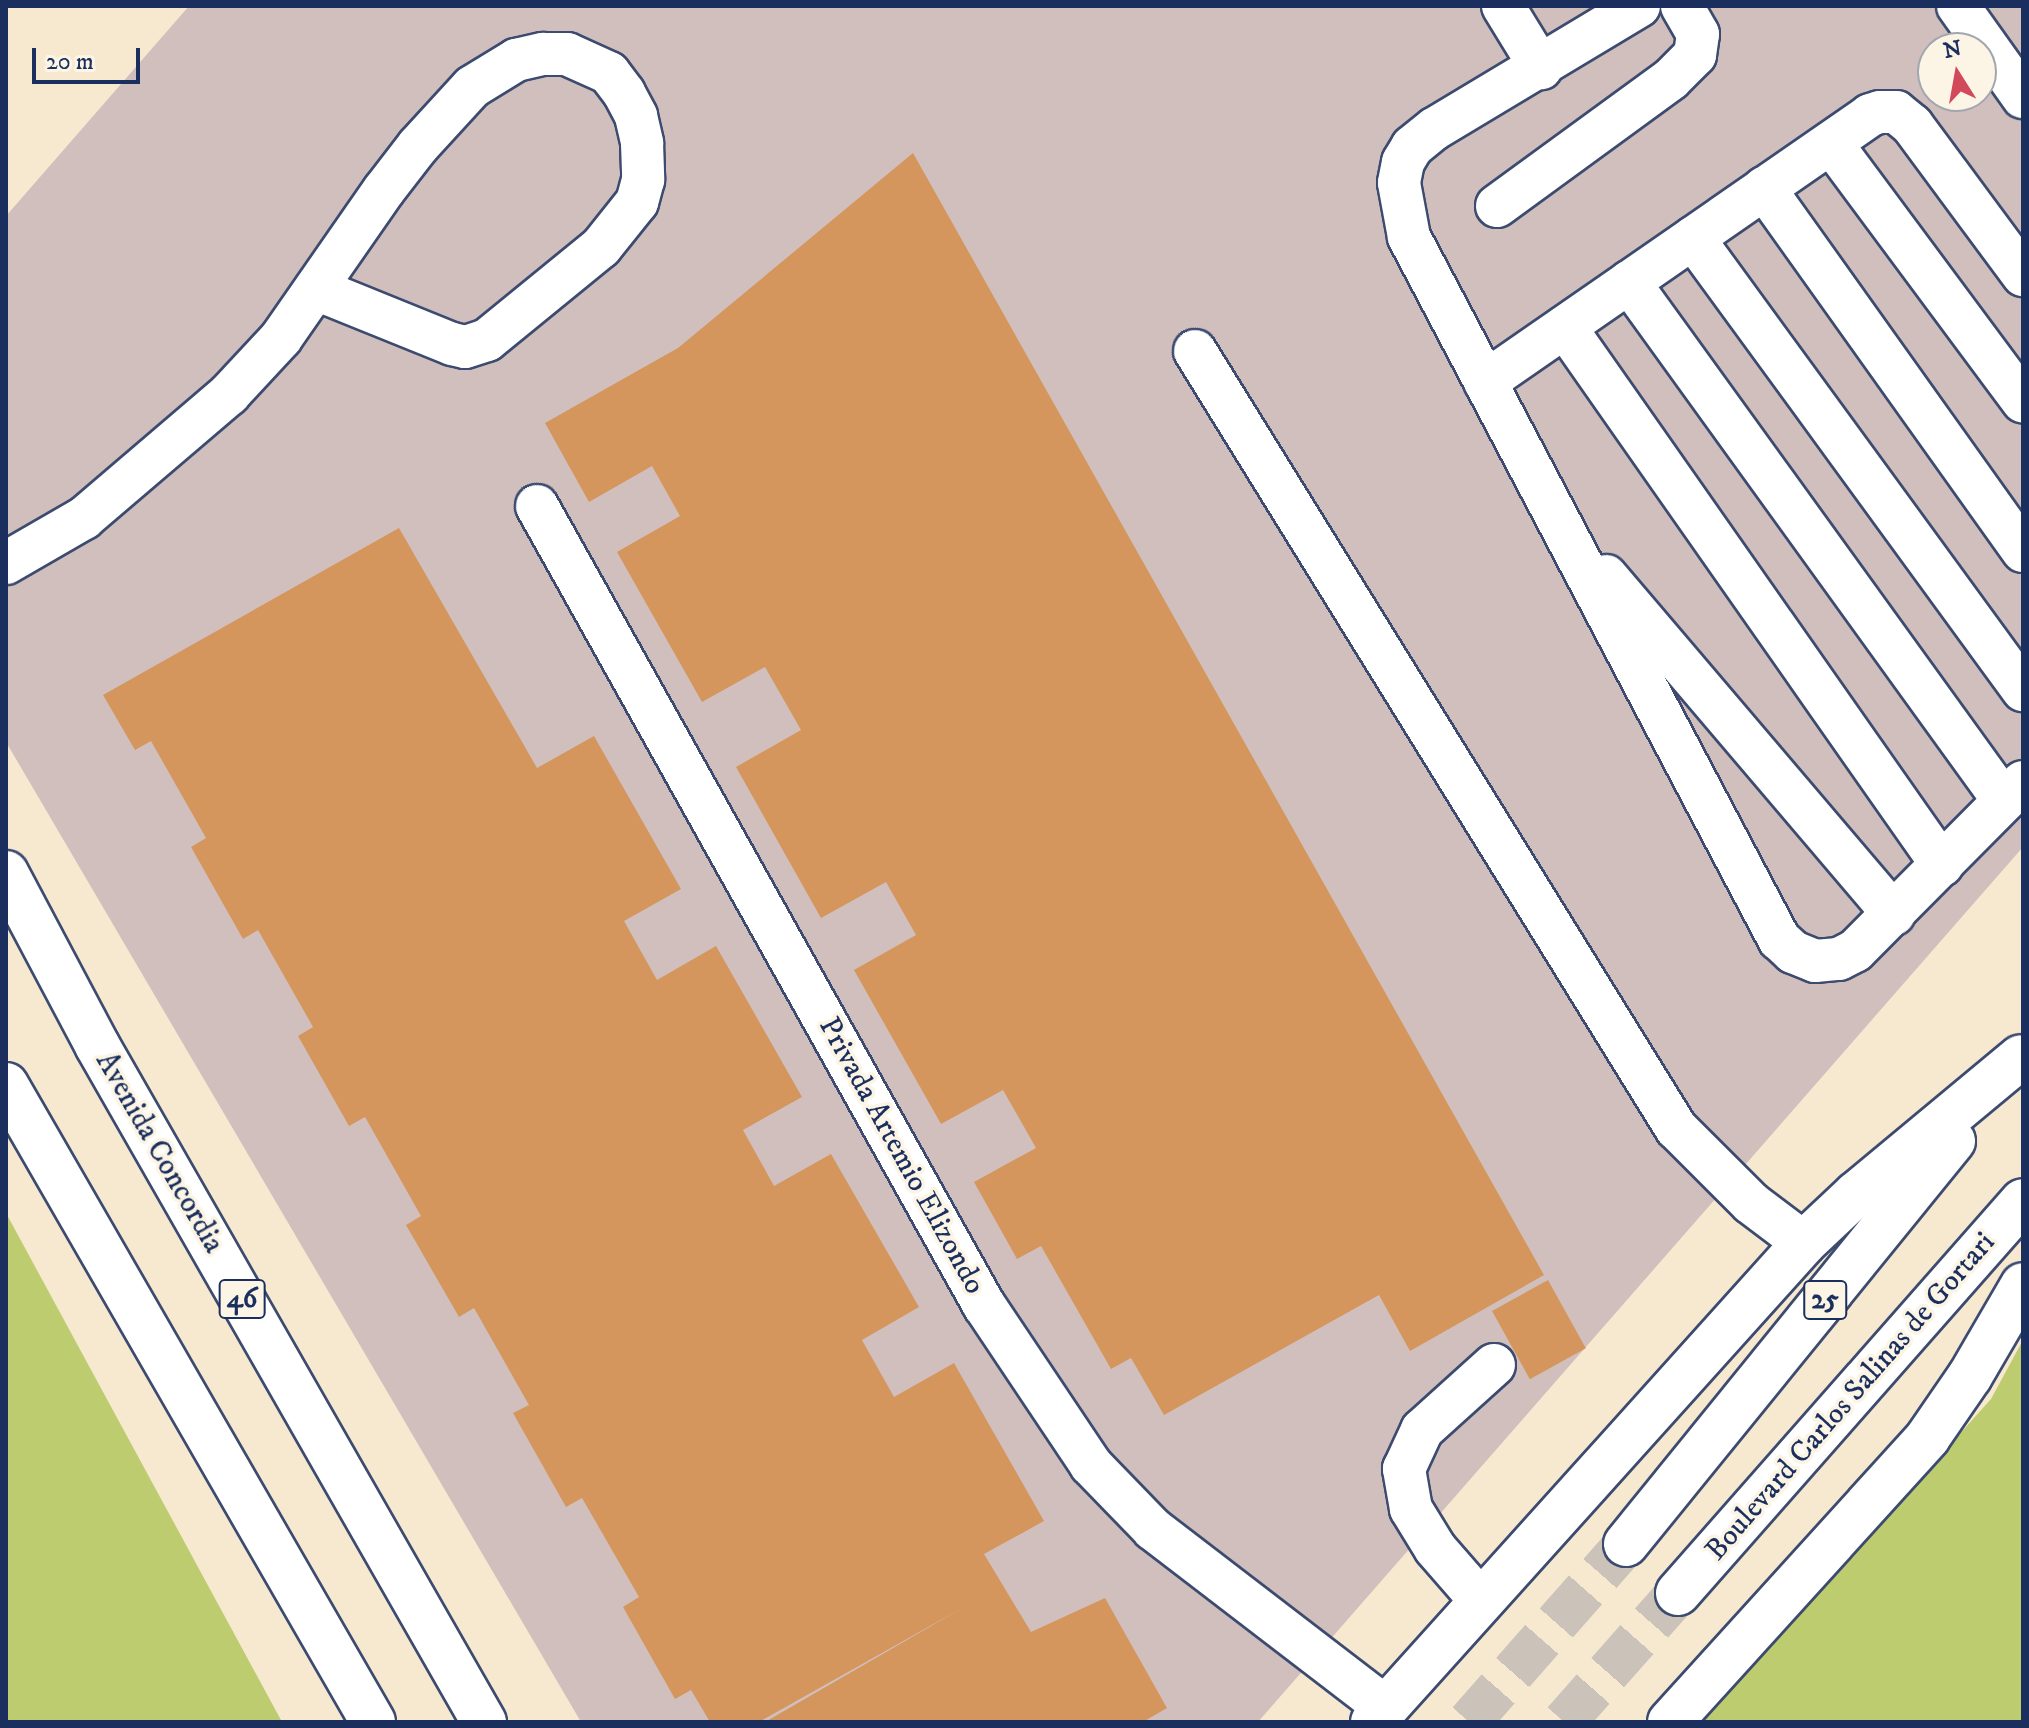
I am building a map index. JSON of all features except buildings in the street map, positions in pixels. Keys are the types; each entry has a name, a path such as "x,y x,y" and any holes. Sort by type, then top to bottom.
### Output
{"main road":[{"name":"Avenida Concordia","path":"6,873 97,1045 484,1722"},
{"path":"1380,1715 1804,1243 1856,1194 2022,1056"},
{"name":"25","path":"1626,1544 2022,1056"},
{"path":"6,1085 373,1722"},
{"name":"Boulevard Carlos Salinas de Gortari","path":"1678,1593 2023,1201"},
{"path":"1670,1722 1928,1437 1970,1376 2023,1285"}],"lane":[{"path":"1503,6 1541,68"},
{"path":"1629,282 2014,791 1894,914 1855,951 1839,959 1815,961 1793,952 1779,939 1409,237 1401,204 1401,173 1412,147 1434,129 1541,68 1639,6"},
{"path":"1497,206 1671,79 1695,55 1698,34 1682,6"},
{"path":"1958,6 2023,97"},
{"path":"6,563 84,518 229,394 281,338 418,146 472,87 516,60 543,54 567,54 609,73 624,93 636,116 642,143 643,180 637,202 601,247 487,340 465,347 452,344 316,289"},
{"path":"1485,382 1870,115 1889,111 1903,115 2023,275"},
{"path":"1831,143 2023,402"},
{"path":"1764,188 2023,551"},
{"path":"1693,238 2023,690"},
{"path":"1565,327 1942,865"},
{"path":"1195,351 1676,1128 1751,1203 1804,1243"},
{"name":"Privada Artemio Elizondo","path":"537,506 984,1305 1091,1465 1153,1529 1380,1715"},
{"path":"1556,517 1894,914"},
{"path":"1481,1601 1435,1548 1411,1509 1404,1469 1422,1430 1494,1365"}],"shaded area":[{"path":"189,6 2023,6 2023,847 1258,1722 581,1722 6,742 6,216"}],"green space":[{"path":"6,1213 282,1722 6,1722"},
{"path":"2023,1340 2023,1722 1702,1722 1991,1399"}],"tunnel":[{"path":"1469,1722 1626,1544"},
{"path":"1564,1722 1678,1593"}]}
